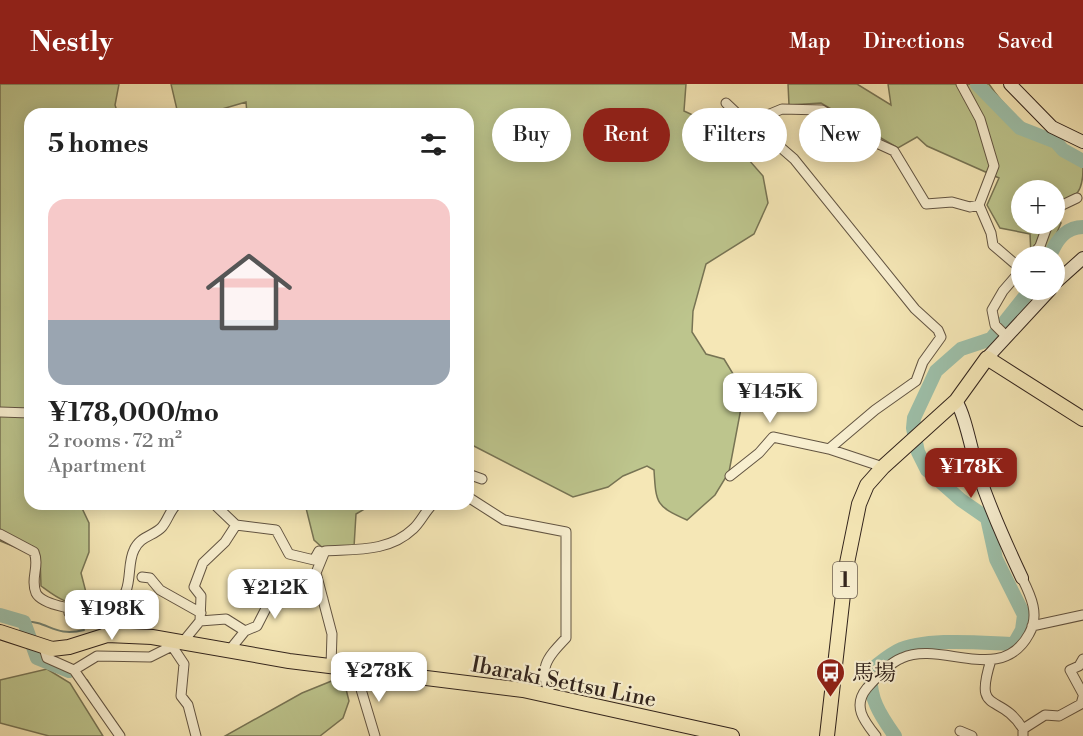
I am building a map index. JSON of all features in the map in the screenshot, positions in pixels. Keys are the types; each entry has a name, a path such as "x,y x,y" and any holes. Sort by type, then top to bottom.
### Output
{"main road":[{"path":"1010,84 1052,127 1083,142"},
{"path":"1065,274 1083,258"},
{"path":"1041,300 987,358 1083,419"},
{"name":"1","path":"827,736 852,530 867,485 883,467 956,401 987,358"},
{"path":"956,401 964,416 966,432 994,519 1022,578"},
{"name":"Ibaraki Settsu Line","path":"0,632 37,645 63,648 110,634 358,671 523,690 732,736"}],"street":[{"path":"961,84 980,118 994,166 979,205 991,233 993,245 1011,260"},
{"path":"782,101 798,109"},
{"path":"726,103 731,108"},
{"path":"787,109 822,111 872,141 894,151 926,204 952,202 970,207 979,205"},
{"path":"787,153 915,309 938,330 941,337 923,362 916,381 875,410 830,449"},
{"path":"1065,204 1077,198"},
{"path":"1007,337 995,325 992,310 1011,281"},
{"path":"0,412 24,413"},
{"path":"730,476 759,453 773,437 830,449 883,467"},
{"path":"474,476 482,479"},
{"path":"474,501 504,520 566,532 566,638 552,653 543,670 544,682 552,697"},
{"path":"0,534 34,552 37,560 32,580 37,595 65,607 87,610 115,605 126,590 135,547 147,535 161,528 173,510"},
{"path":"220,510 236,525 276,530 289,554 309,561 314,560 320,550 379,547 397,542 414,528 429,510"},
{"path":"74,670 97,656 150,657 172,645 200,617 201,596 194,587 203,563 225,542 236,525"},
{"path":"325,551 316,573 332,634 331,666"},
{"path":"142,577 150,578 160,590 200,617 226,619 246,631"},
{"path":"876,736 859,711 860,703 867,689 903,657 928,655 991,660 1023,645 1035,614 1030,594 1022,578"},
{"path":"228,652 246,631 257,626 276,589 323,599"},
{"path":"65,607 66,612 90,617 108,629 110,634"},
{"path":"1032,626 1083,615"},
{"path":"37,645 47,658 74,670 120,736"},
{"path":"172,645 184,662 181,696 188,705 196,736"},
{"path":"991,660 983,686 984,694 988,699 1012,713 1023,733 1045,715 1059,716 1081,704 1083,695 1070,670 1079,666 1083,659"},
{"path":"358,671 357,675 375,736"},
{"path":"960,731 972,736"}],"green space":[{"path":"0,84 119,84 116,108 24,108 24,510 83,510 89,523 89,552 81,573 88,600 69,602 52,594 41,586 40,557 0,541"},
{"path":"171,84 686,84 684,108 682,108 682,162 751,162 763,176 768,203 754,234 706,264 693,311 692,332 706,354 724,359 738,382 742,403 729,472 715,495 687,520 663,507 657,497 654,470 647,466 623,476 608,487 573,497 474,446 474,108 246,108 246,102 226,108 177,108"},
{"path":"788,84 857,84 891,105 888,84 989,84 1020,120 1083,168 1082,184 1077,193 1065,202 1065,180 1011,180 1011,230 1000,228 987,205 999,178 927,146 917,137 898,148 881,138 881,108 830,108 821,103 789,105"},
{"path":"1030,234 1056,234 1051,246 1031,246"},
{"path":"306,510 363,510 356,514 354,547 324,549 314,540"},
{"path":"47,669 70,683 103,736 49,736 0,723 0,680"},
{"path":"339,678 346,689 349,701 343,718 320,736 225,736 302,693"}],"waterway":[{"path":"977,84 1020,128 1056,142 1063,150 1083,161"},
{"path":"1055,246 1066,232 1083,227"},
{"path":"895,736 873,697 871,670 874,667 897,651 923,644 939,642 1014,644 1022,630 1024,615 996,559 987,518 961,500 927,470 918,452 913,428 914,418 936,371 961,349 991,339 1022,300"},
{"path":"0,615 24,622 37,658 69,671"},
{"path":"24,622 32,622 65,632 84,630"},
{"path":"87,680 95,693"}],"place":[{"name":"馬場","path":"831,698"}]}
